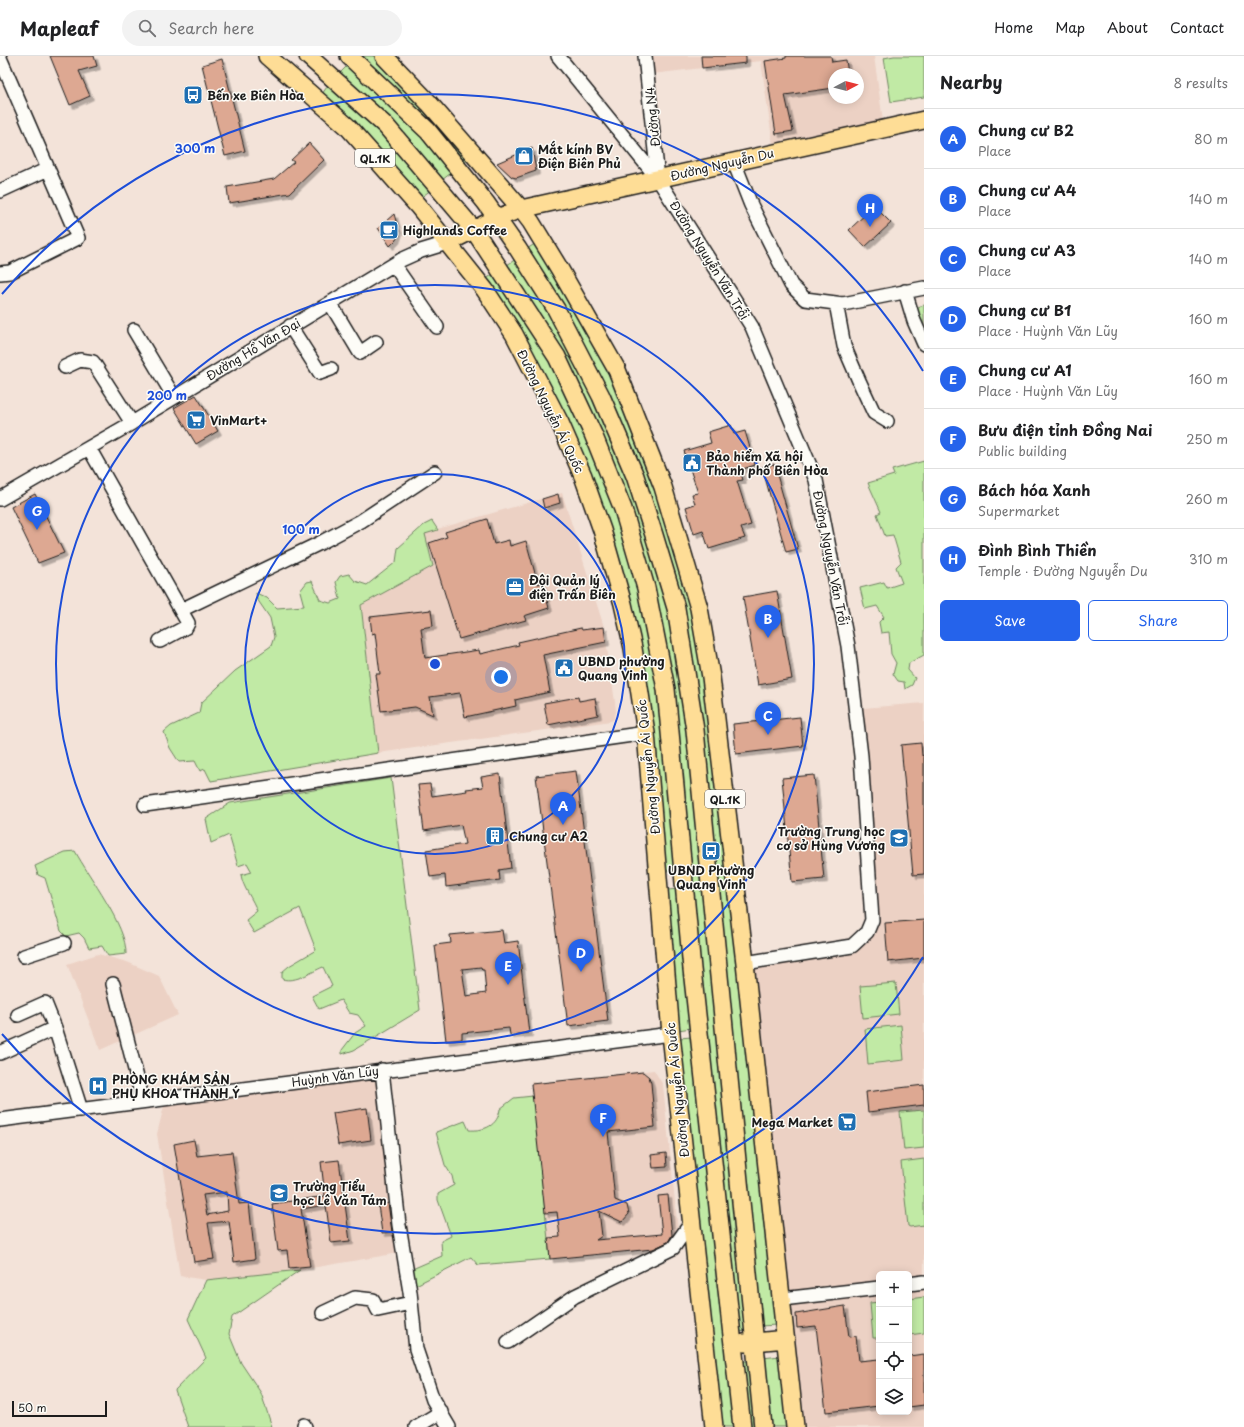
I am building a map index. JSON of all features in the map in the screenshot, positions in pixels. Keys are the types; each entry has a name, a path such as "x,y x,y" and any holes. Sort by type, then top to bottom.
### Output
{"main road":[{"name":"Đường Nguyễn Ái Quốc","path":"267,56 347,126 418,206 485,290 514,334 560,423 583,476 602,530 623,604 633,648 646,733 671,1034 714,1427"},
{"name":"Đường Nguyễn Ái Quốc","path":"309,56 386,126 474,230 557,357 593,434 623,509 646,588 666,689 698,1032 742,1427"},
{"path":"296,80 309,56"},
{"name":"QL.1K","path":"349,56 428,131 497,218 556,309 601,396 634,476 654,535 676,608 695,730 763,1427"},
{"name":"QL.1K","path":"384,56 429,103 521,209 531,222 559,268 617,370 663,487 686,560 699,608 711,677 782,1299 795,1427"},
{"name":"Đường Nguyễn Du","path":"447,243 497,218 521,209 924,120"},
{"path":"659,880 684,878"},
{"path":"671,1034 698,1032"},
{"path":"733,1344 786,1339"}],"street":[{"name":"Đường Nguyễn Văn Trỗi","path":"558,56 658,179 752,327 816,480 848,646 859,741 872,920 867,932 852,946 744,963"},
{"name":"Đường N4","path":"645,56 658,179"},
{"path":"0,58 78,238 10,272 0,272"},
{"path":"734,162 751,205 791,285 805,300 842,304 924,288"},
{"path":"0,190 48,168"},
{"name":"Đường Hồ Văn Đại","path":"0,499 132,423 290,326 420,250 447,243"},
{"path":"394,265 436,328"},
{"path":"905,291 914,321 924,344"},
{"path":"330,303 360,353 376,342"},
{"path":"836,303 844,346 857,377 874,413 887,421"},
{"path":"290,326 320,373 324,373 331,369"},
{"path":"134,330 174,397"},
{"path":"65,367 80,360 93,362 132,423"},
{"path":"89,448 181,610 188,626 160,641"},
{"path":"181,610 320,543 361,521 435,472"},
{"path":"145,805 646,733"},
{"path":"24,956 64,942"},
{"path":"113,984 143,1102"},
{"path":"18,1015 45,1003 55,1028 81,1110"},
{"path":"0,1053 55,1028"},
{"name":"Huỳnh Văn Lũy","path":"0,1120 671,1034"},
{"path":"382,1070 397,1210 411,1303 416,1349 424,1376 449,1427"},
{"path":"508,1342 575,1296 674,1248 691,1223"},
{"path":"912,1284 924,1282"},
{"path":"782,1299 876,1288"},
{"path":"323,1313 357,1298 373,1300 377,1309 380,1310 411,1303"},
{"path":"416,1427 441,1412"}],"shaded area":[{"path":"649,56 874,56 883,121 773,145 761,61 652,74"},
{"path":"562,493 604,627 615,702 616,712 614,719 611,721 378,753 361,605 433,566 424,533"},
{"name":"Mega Market","path":"924,703 924,1278 912,1280 912,1271 876,1271 876,1283 788,1295 752,969 855,953 873,936 879,922 868,755 863,708"},
{"path":"98,954 127,962 159,976 178,1015 100,1050 67,964"},
{"path":"654,1070 663,1085 678,1231 665,1248 550,1259 531,1081 536,1083"},
{"name":"Trường Tiểu học Lê Văn Tám","path":"378,1078 399,1253 300,1270 206,1280 180,1276 157,1134 164,1106"},
{"path":"924,1288 924,1427 802,1427 790,1303 876,1293 876,1415 912,1415 912,1289"}],"green space":[{"path":"359,56 375,56 468,159 463,165"},
{"path":"894,56 924,56 924,97 891,102 884,58"},
{"path":"348,65 422,136 451,173 442,180 339,74"},
{"path":"329,84 381,131 431,190 420,198 322,94"},
{"path":"536,243 610,373 656,489 692,609 704,678 777,1325 760,1326 664,542 527,249"},
{"path":"516,259 550,313 596,402 627,477 669,609 689,742 746,1331 739,1332 653,586 507,265"},
{"path":"495,273 552,363 568,396 616,511 641,595 658,688 676,870 666,871 609,526 486,279"},
{"path":"924,305 924,334 914,308"},
{"path":"924,461 924,655 909,663 908,670 915,678 912,685 905,689 904,682 898,681 893,674 896,663 891,654 889,632 881,633 879,622 884,617 877,606 865,609 860,588 884,582 887,588 902,583 896,567 901,562 893,535 885,536 877,514 881,512 868,483 894,475 892,470"},
{"path":"432,521 438,530 425,534 433,566 361,605 378,753 211,781 205,769 200,771 195,761 179,762 170,748 164,732 171,726 199,713 201,703 235,671 271,646 274,637 270,618 257,599 256,593 267,598 277,608 304,606 300,591 307,582 312,581 320,600 330,603 340,599 336,582 340,576 349,574 355,581 367,585 396,562 398,548 424,525"},
{"path":"391,778 420,1010 354,1050 342,1054 342,1050 355,1033 366,1026 358,1015 349,1013 341,1000 319,1009 312,996 332,986 323,967 293,980 282,979 282,972 289,966 316,950 300,908 254,933 246,920 257,911 241,875 252,872 247,863 238,866 229,835 211,843 206,819 230,803"},
{"path":"75,851 114,916 125,943 126,954 108,956 102,946 89,948 84,938 79,933 66,936 61,931 45,878 38,875 35,866 65,852"},
{"path":"678,889 691,1028 678,1030 668,890"},
{"path":"896,983 899,1014 863,1018 860,986"},
{"path":"901,1025 904,1060 868,1064 865,1029"},
{"path":"692,1037 734,1427 722,1427 679,1038"},
{"path":"533,1096 550,1259 478,1265 471,1257 414,1286 410,1270 442,1256 441,1241 451,1236 438,1200 438,1194 454,1185 452,1176 445,1165 436,1132 465,1121 469,1130 480,1130 493,1123 499,1115 500,1109 514,1098"},
{"path":"924,1110 924,1148 904,1150 900,1112"},
{"path":"924,1159 924,1225 910,1227 908,1226 901,1162"},
{"path":"300,1270 232,1317 229,1334 241,1363 261,1393 272,1427 188,1427 175,1390 206,1358 188,1319 206,1280"},
{"path":"924,1297 924,1333 912,1335 912,1299"},
{"path":"876,1302 876,1338 873,1338 870,1303"},
{"path":"780,1356 787,1427 771,1427 763,1358"},
{"path":"742,1361 749,1361 756,1427 749,1427"}],"building":[{"path":"50,56 94,56 97,66 79,71 90,96 70,105"},
{"path":"701,56 746,56 746,63 702,68"},
{"path":"786,56 831,56 832,62 846,60 847,68 828,68 828,89 785,95 793,131 776,134 765,61 786,58"},
{"path":"222,59 245,151 225,156 202,65"},
{"path":"309,143 324,160 290,193 229,203 227,187 274,179 294,162 291,160"},
{"name":"Mắt kính BV Điện Biên Phủ","path":"532,148 536,171 516,178 512,177 497,163"},
{"path":"874,206 891,223 865,247 849,230"},
{"name":"Highlands Coffee","path":"394,214 399,231 396,240 390,246 378,228"},
{"name":"VinMart+","path":"196,395 218,431 196,444 174,408"},
{"path":"731,425 734,434 745,431 755,465 740,470 743,480 737,481 751,525 741,528 745,538 709,549 703,531 694,534 686,507 695,504 692,494 698,493 684,451 711,443 708,432"},
{"path":"774,464 798,549 786,552 762,467"},
{"path":"35,494 64,553 38,563 11,507"},
{"path":"558,494 560,503 544,508 542,499"},
{"path":"487,519 494,544 509,540 510,546 526,541 538,584 542,583 549,608 524,616 526,620 459,639 429,543 447,537 445,532"},
{"path":"777,591 792,679 758,685 743,597"},
{"path":"431,610 433,626 421,628 425,658 479,650 480,654 519,645 518,642 581,628 582,630 604,627 606,642 543,655 550,692 515,700 516,706 465,717 460,693 430,697 433,715 415,707 381,711 376,674 380,674 375,633 372,634 370,617"},
{"path":"578,697 579,701 595,698 598,715 548,725 544,703"},
{"path":"800,717 803,746 736,754 733,724"},
{"path":"921,743 922,756 924,755 924,874 913,875 901,745"},
{"path":"576,771 608,1021 568,1026 536,776"},
{"name":"Chung cư A2","path":"500,774 511,868 499,870 500,880 446,887 445,875 430,877 426,850 465,844 461,825 424,831 418,785 430,784 432,796 483,787 481,777"},
{"path":"814,775 824,879 792,882 782,778"},
{"path":"924,920 924,958 888,962 885,923"},
{"path":"502,930 504,943 518,941 529,1033 510,1035 509,1028 462,1033 462,1039 446,1041 435,945 451,943 450,935","holes":["481,967 482,970 484,970 486,993 466,996 462,969"]},
{"path":"643,1072 649,1077 651,1083 655,1127 608,1132 615,1200 627,1205 629,1214 622,1222 599,1211 602,1236 596,1240 662,1234 658,1196 668,1195 672,1235 668,1242 653,1249 550,1259 548,1238 560,1237 557,1212 545,1213 531,1084"},
{"path":"924,1085 924,1105 868,1112 866,1092"},
{"path":"367,1108 371,1140 338,1145 333,1113"},
{"path":"194,1140 197,1156 232,1152 239,1204 249,1203 255,1259 234,1262 229,1221 208,1223 214,1259 194,1262 174,1144","holes":["227,1192 228,1211 207,1215 203,1195"]},
{"path":"666,1153 667,1167 653,1168 651,1155"},
{"path":"339,1160 350,1241 331,1243 326,1205 301,1209 310,1266 289,1268 287,1250 278,1251 272,1204 325,1196 321,1162"},
{"path":"388,1203 392,1232 382,1233 378,1205"},
{"path":"845,1306 849,1337 856,1336 859,1361 876,1359 876,1406 826,1412 816,1326 797,1328 796,1314"},
{"path":"924,1354 924,1405 912,1407 912,1379 912,1356"}],"place":[{"name":"Bến xe Biên Hòa","path":"193,95"},
{"name":"Mắt kính BV Điện Biên Phủ","path":"524,156"},
{"name":"Đình Bình Thiền","path":"870,227"},
{"name":"Highlands Coffee","path":"389,230"},
{"name":"VinMart+","path":"196,420"},
{"name":"Bảo hiểm Xã hội Thành phố Biên Hòa","path":"692,463"},
{"name":"Bách hóa Xanh","path":"37,530"},
{"name":"Đội Quản lý điện Trấn Biên","path":"515,587"},
{"name":"Chung cư A4","path":"768,638"},
{"name":"UBND phường Quang Vinh","path":"564,668"},
{"name":"Chung cư A3","path":"768,735"},
{"name":"Chung cư B2","path":"563,825"},
{"name":"Chung cư A2","path":"495,836"},
{"name":"Trường Trung học cơ sở Hùng Vương","path":"899,838"},
{"name":"UBND Phường Quang Vinh","path":"711,851"},
{"name":"Chung cư B1","path":"581,972"},
{"name":"Chung cư A1","path":"508,985"},
{"name":"PHÒNG KHÁM SẢN PHỤ KHOA THÀNH Ý","path":"98,1086"},
{"name":"Mega Market","path":"847,1122"},
{"name":"Bưu điện tỉnh Đồng Nai","path":"603,1137"},
{"name":"Trường Tiểu học Lê Văn Tám","path":"279,1193"}]}
